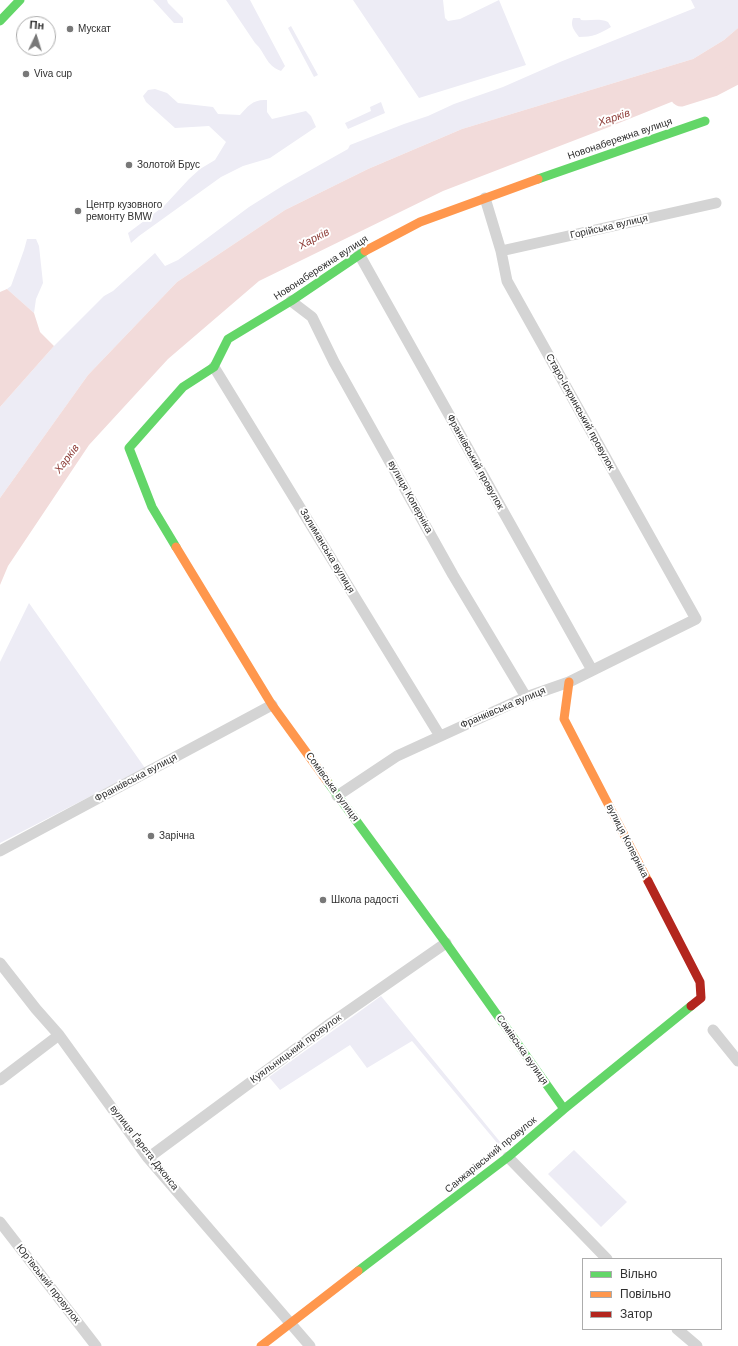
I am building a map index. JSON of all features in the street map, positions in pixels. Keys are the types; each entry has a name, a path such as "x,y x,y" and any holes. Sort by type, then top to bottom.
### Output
{"street":[{"path":"0,21 20,0"},
{"name":"Новонабережна вулиця","path":"214,367 228,339 291,302 359,254 420,222 705,121"},
{"name":"Старо-Іскринський провулок","path":"485,198 501,251 507,281 696,619"},
{"name":"Горійська вулиця","path":"501,251 716,203"},
{"name":"Франківський провулок","path":"359,254 592,670"},
{"name":"вулиця Коперніка","path":"291,302 312,317 334,362 453,575 526,697"},
{"name":"Сомівська вулиця","path":"214,367 183,387 129,448 152,508 272,705 446,943 564,1109"},
{"name":"Залиманська вулиця","path":"214,367 440,736"},
{"name":"Франківська вулиця","path":"338,796 397,756 526,697 569,682 696,619"},
{"name":"вулиця Коперніка","path":"569,682 564,719 700,982 701,998"},
{"name":"Франківська вулиця","path":"0,851 272,705"},
{"name":"Куяльницький провулок","path":"148,1158 331,1023 446,943"},
{"name":"вулиця Ґарета Джонса","path":"0,963 59,1035 148,1158 280,1312 292,1323 310,1346"},
{"name":"Санжарівський провулок","path":"260,1346 508,1158 564,1109 701,998"},
{"path":"713,1030 738,1061"},
{"path":"0,1080 59,1035"},
{"path":"508,1158 606,1258"},
{"name":"Юр’ївський провулок","path":"0,1222 96,1346"},
{"path":"678,1330 696,1346"}],"shaded area":[{"path":"153,0 167,0 168,3 183,18 183,23 174,23"},
{"path":"226,0 250,0 285,66 281,71 272,66"},
{"path":"353,0 443,0 445,18 448,21 460,19 499,0 526,65 419,98"},
{"path":"691,0 738,0 738,28 724,40 693,59 462,129 368,169 285,210 177,282 88,375 0,498 0,407 54,346 104,296 113,291 155,253 165,266 178,260 249,207 284,185 348,149 350,145 428,116 454,104 503,87 560,62 695,8"},
{"path":"573,18 580,18 581,20 605,21 608,22 611,27 596,35 579,37 572,26"},
{"path":"291,26 318,75 314,77 288,28"},
{"path":"155,89 167,93 178,103 213,107 218,114 240,115 254,102 267,100 267,112 272,119 306,111 311,116 316,127 270,158 243,166 221,177 131,243 128,233 164,206 200,169 215,160 226,142 209,126 175,128 146,102 143,96 148,90"},
{"path":"381,102 385,113 348,129 345,123 371,111 370,107"},
{"path":"27,239 36,239 39,246 43,283 36,299 34,313 7,289 11,286"},
{"path":"29,603 145,768 0,843 0,662"},
{"path":"381,996 501,1143 498,1144 412,1041 367,1068 350,1045 280,1090 269,1077"},
{"path":"574,1150 627,1202 601,1227 548,1174"}],"water":[{"path":"738,28 738,72 706,88 443,191 259,281 168,359 89,445 8,566 0,585 0,498 88,375 177,282 285,210 368,169 462,129 693,59 724,40"},
{"path":"7,289 34,313 40,332 54,346 0,407 0,292"}],"waterway":[{"name":"Харків","path":"681,96 713,86 738,73"}],"traffic: fast":[{"path":"0,21 20,0"},
{"path":"538,179 705,121"},
{"path":"176,547 152,507 129,448 183,387 214,367 228,339 291,301 365,251"},
{"path":"327,781 446,943 564,1109"},
{"path":"358,1271 508,1157 564,1109 691,1006"}],"traffic: slow":[{"path":"365,251 420,222 538,179"},
{"path":"176,547 272,705 327,781"},
{"path":"569,682 564,719 648,881"},
{"path":"261,1346 358,1271"}],"traffic: jam":[{"path":"648,881 700,982 701,998 691,1006"}],"place":[{"name":"Мускат","path":"70,29"},
{"name":"Viva cup","path":"26,74"},
{"name":"Золотой Брус","path":"129,165"},
{"name":"Центр кузовного ремонту BMW","path":"78,211"},
{"name":"Зарічна","path":"151,836"},
{"name":"Школа радості","path":"323,900"}]}
